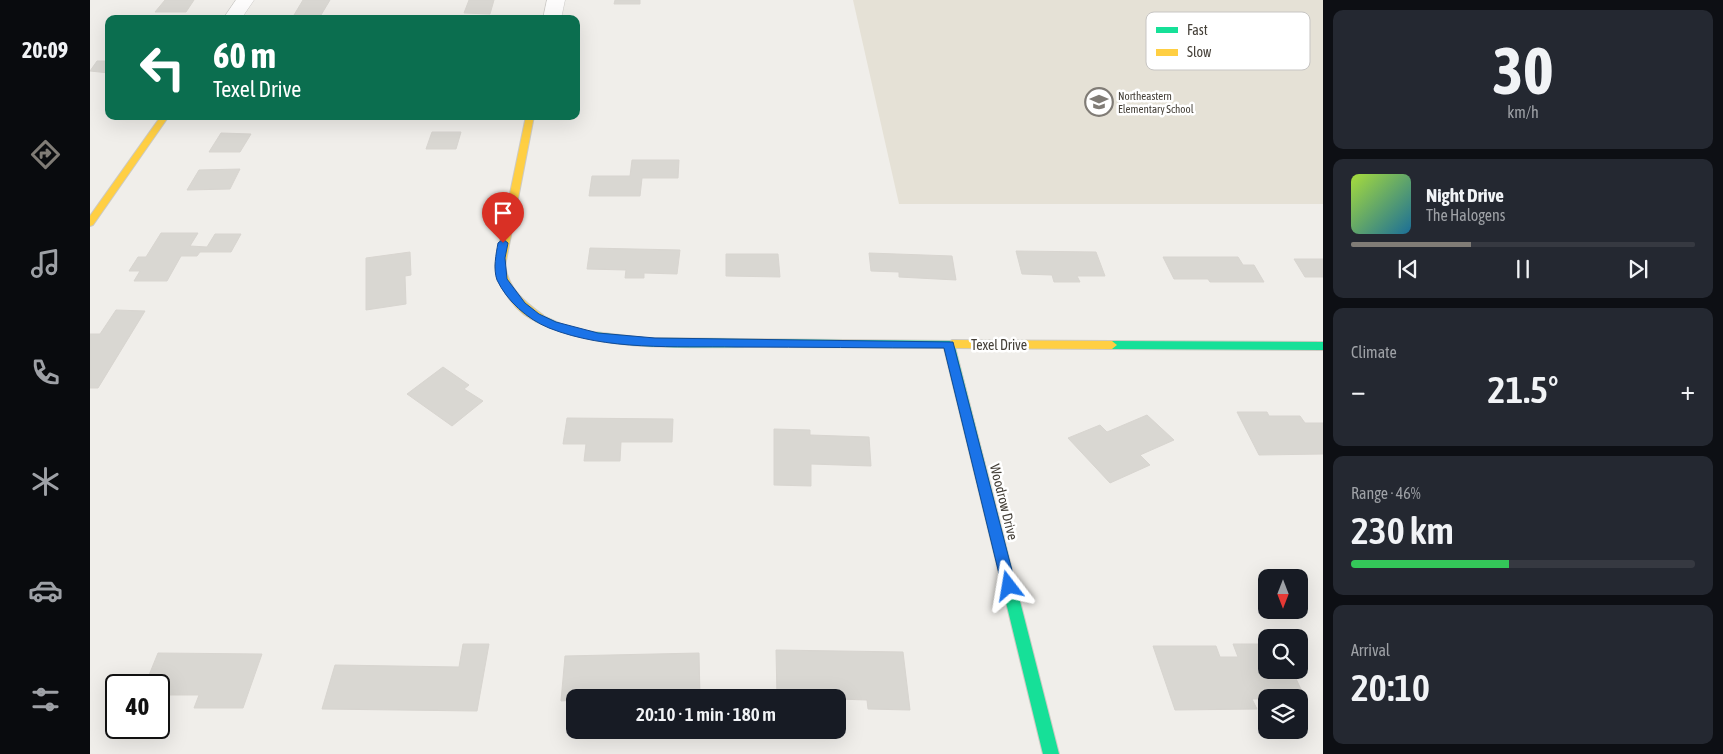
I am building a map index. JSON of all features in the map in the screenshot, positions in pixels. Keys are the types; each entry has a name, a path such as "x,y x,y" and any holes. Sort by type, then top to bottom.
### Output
{"street":[{"path":"235,15 245,0"},
{"path":"553,15 556,0"},
{"path":"90,223 162,120"},
{"name":"Texel Drive","path":"529,120 500,258 502,279 509,292 521,306 536,317 552,325 598,337 655,342 1323,346"},
{"name":"Woodrow Drive","path":"949,344 1051,754"}],"shaded area":[{"name":"Northeastern Elementary School","path":"853,0 1323,0 1323,204 899,204"}],"building":[{"path":"165,0 194,0 186,12 155,12"},
{"path":"303,0 330,0 321,15 294,15"},
{"path":"469,0 494,0 490,14 464,13"},
{"path":"615,0 640,0 640,4 614,4"},
{"path":"97,61 105,61 105,73 90,71"},
{"path":"432,132 461,132 456,149 426,149"},
{"path":"221,133 251,134 240,152 209,152"},
{"path":"632,160 679,160 678,178 642,178 640,196 589,196 592,176 630,176"},
{"path":"240,169 230,189 187,190 199,170"},
{"path":"161,233 198,233 190,246 207,247 215,234 241,234 231,252 200,252 197,256 181,256 167,281 134,281 140,271 129,271 138,257 146,257"},
{"path":"590,248 680,250 677,274 644,273 644,278 625,278 626,270 587,269"},
{"path":"1016,251 1096,252 1105,276 1077,276 1080,282 1054,282 1052,275 1022,274"},
{"path":"410,252 411,275 405,276 406,304 366,310 366,258"},
{"path":"869,253 952,256 956,280 899,277 899,272 871,271"},
{"path":"726,254 778,254 780,277 726,276"},
{"path":"1163,257 1238,257 1243,265 1254,265 1264,282 1210,282 1208,279 1174,279"},
{"path":"1294,259 1323,259 1323,277 1305,277"},
{"path":"116,310 145,311 98,388 90,388 90,334 100,334"},
{"path":"443,367 469,385 464,389 483,401 452,426 407,394"},
{"path":"1237,412 1267,412 1269,416 1300,416 1305,423 1323,423 1323,454 1259,455"},
{"path":"1147,415 1174,440 1140,455 1150,465 1110,483 1068,438 1100,425 1107,432"},
{"path":"567,418 673,419 672,442 621,442 620,461 584,461 586,444 563,444"},
{"path":"774,429 810,430 810,435 869,437 871,466 811,464 811,486 774,485"},
{"path":"463,644 489,644 477,711 322,709 335,665 459,667"},
{"path":"1233,644 1258,644 1258,679 1296,679 1301,689 1258,689 1258,699 1252,699 1257,709 1175,710 1153,646 1216,646 1220,657 1238,657"},
{"path":"776,650 903,652 910,710 868,709 867,700 846,699 846,689 777,689"},
{"path":"158,653 262,654 243,708 194,708 199,695 170,695 170,674 149,674"},
{"path":"699,653 700,689 566,689 566,701 561,701 565,656"}],"traffic: fast":[{"path":"539,318 560,328 586,335 645,342 952,344"},
{"path":"949,344 1051,754"},
{"path":"1112,345 1323,346"}],"traffic: slow":[{"path":"90,223 162,120"},
{"path":"529,120 500,266 504,283 508,290 519,303 539,318"},
{"path":"952,344 1112,345"}],"place":[{"name":"Northeastern Elementary School","path":"1099,102"}],"route":[{"path":"503,243 500,258 502,279 509,292 521,306 536,317 552,325 598,337 655,342 949,344 1009,586"}]}
